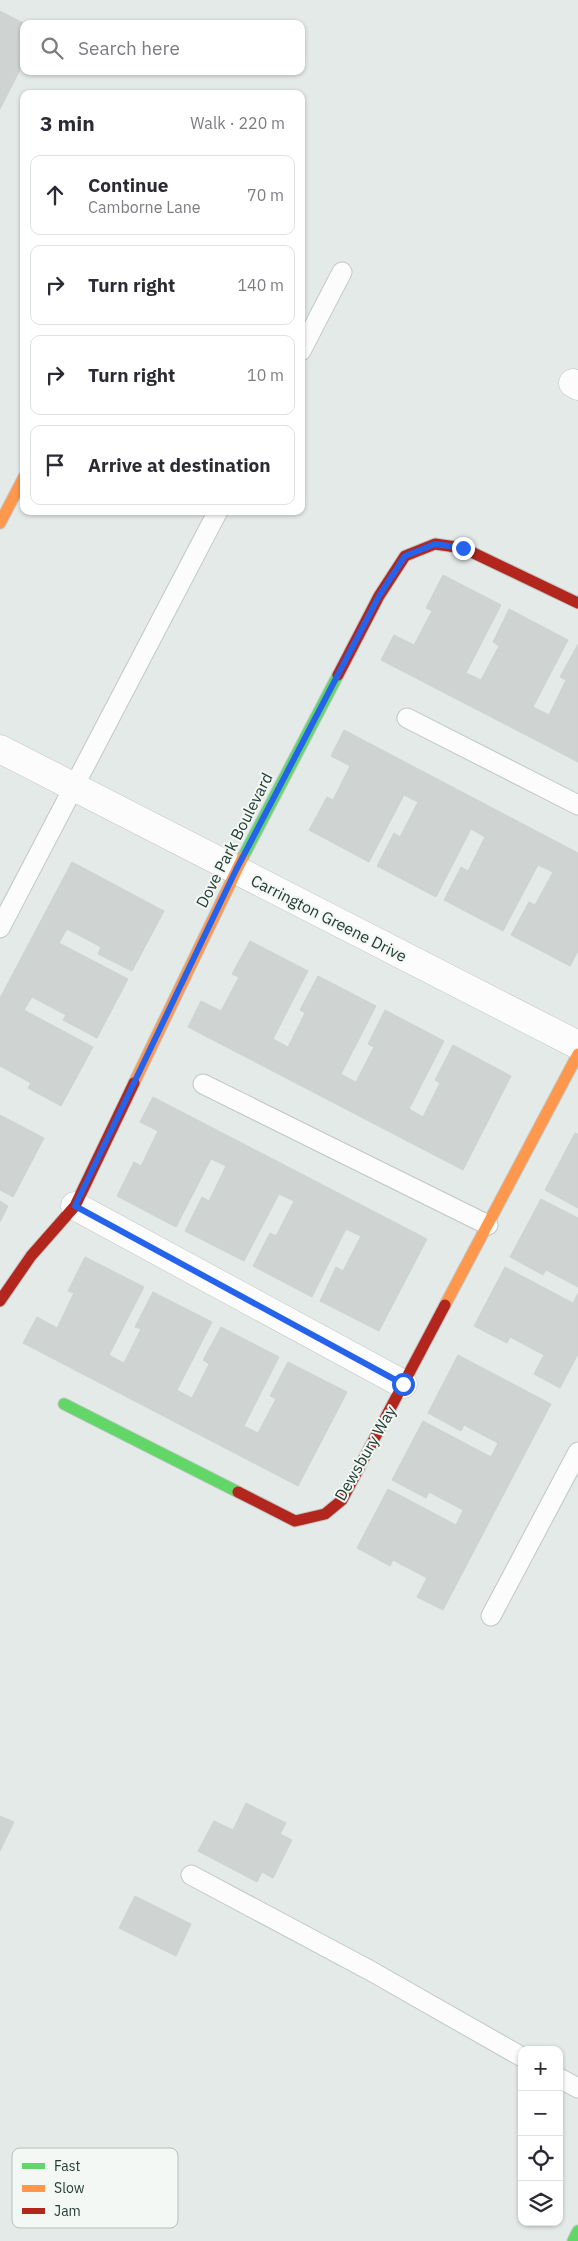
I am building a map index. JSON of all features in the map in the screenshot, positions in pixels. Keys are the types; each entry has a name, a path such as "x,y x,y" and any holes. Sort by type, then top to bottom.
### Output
{"street":[{"path":"0,523 20,485"},
{"name":"Dove Park Boulevard","path":"0,1301 31,1256 75,1206 236,870 379,596 405,556 435,544 463,548 578,603"},
{"name":"Carrington Greene Drive","path":"0,749 578,1046"},
{"name":"Dewsbury Way","path":"64,1404 295,1521 325,1514 342,1500 578,1054"},
{"path":"75,1206 403,1384"},
{"path":"573,2241 578,2231"}],"lane":[{"path":"305,343 342,272"},
{"path":"0,928 216,515"},
{"path":"407,718 578,805"},
{"path":"203,1084 488,1225"},
{"path":"491,1616 578,1452"},
{"path":"190,1875 372,1971 518,2056"},
{"path":"563,2080 578,2088"}],"building":[{"path":"0,11 20,21 20,70 0,109"},
{"path":"443,575 501,605 466,673 481,680 499,646 493,642 509,609 568,640 533,707 549,715 566,680 560,677 578,644 578,762 381,660 394,635 414,645 432,611 426,608"},
{"path":"344,730 578,853 578,951 570,966 511,935 529,902 535,905 553,872 538,865 503,931 444,900 461,867 468,871 485,837 471,829 436,897 377,866 394,833 400,837 418,802 404,795 369,862 309,830 327,797 333,800 350,766 331,756"},
{"path":"72,862 164,911 132,971 98,954 101,947 67,929 59,943 128,979 97,1038 63,1020 66,1015 32,997 24,1010 93,1047 61,1106 28,1088 31,1083 0,1066 0,998"},
{"path":"250,941 308,971 273,1039 288,1047 305,1013 300,1010 318,976 376,1006 341,1074 350,1079 356,1082 374,1047 368,1044 385,1010 444,1041 409,1109 423,1117 440,1083 435,1080 453,1045 511,1076 463,1170 188,1027 201,1001 221,1011 239,977 232,974"},
{"path":"153,1097 427,1239 379,1331 320,1301 336,1267 343,1271 361,1236 346,1229 312,1297 253,1266 270,1233 276,1236 294,1201 279,1194 244,1261 185,1231 202,1197 209,1201 226,1166 211,1159 176,1227 117,1196 134,1162 141,1166 158,1131 140,1122"},
{"path":"0,1115 44,1138 13,1197 0,1190"},
{"path":"575,1133 578,1134 578,1208 545,1190"},
{"path":"541,1199 578,1218 578,1287 546,1270 543,1275 510,1257"},
{"path":"0,1201 8,1206 0,1222"},
{"path":"85,1257 144,1287 109,1355 118,1360 124,1363 141,1329 135,1327 153,1292 212,1322 177,1390 186,1395 192,1398 209,1364 203,1360 221,1327 279,1357 244,1426 258,1433 276,1399 270,1396 288,1362 347,1392 298,1486 23,1343 37,1317 57,1328 74,1293 68,1291"},
{"path":"505,1267 573,1303 578,1293 578,1354 560,1388 534,1374 544,1355 510,1337 507,1343 474,1326"},
{"path":"458,1355 551,1404 443,1610 417,1597 427,1578 393,1560 390,1566 357,1548 388,1489 456,1525 463,1510 429,1492 426,1498 392,1480 423,1421 491,1457 498,1443 464,1425 461,1431 428,1413"},
{"path":"246,1803 286,1823 280,1834 292,1840 273,1878 262,1872 257,1882 198,1851 214,1821 233,1830"},
{"path":"0,1816 14,1822 0,1851"},
{"path":"135,1896 191,1924 176,1956 119,1928"}],"traffic: fast":[{"path":"243,857 338,675"},
{"path":"64,1404 238,1492"},
{"path":"573,2241 578,2231"}],"traffic: slow":[{"path":"0,523 20,485"},
{"path":"134,1083 243,857"},
{"path":"445,1305 578,1054"}],"traffic: jam":[{"path":"338,675 379,596 405,556 435,544 463,548 578,603"},
{"path":"0,1301 31,1256 75,1206 134,1083"},
{"path":"238,1492 295,1521 325,1514 342,1500 445,1305"}],"route":[{"path":"403,1384 75,1206 236,870 379,596 405,556 435,544 463,548"}]}
